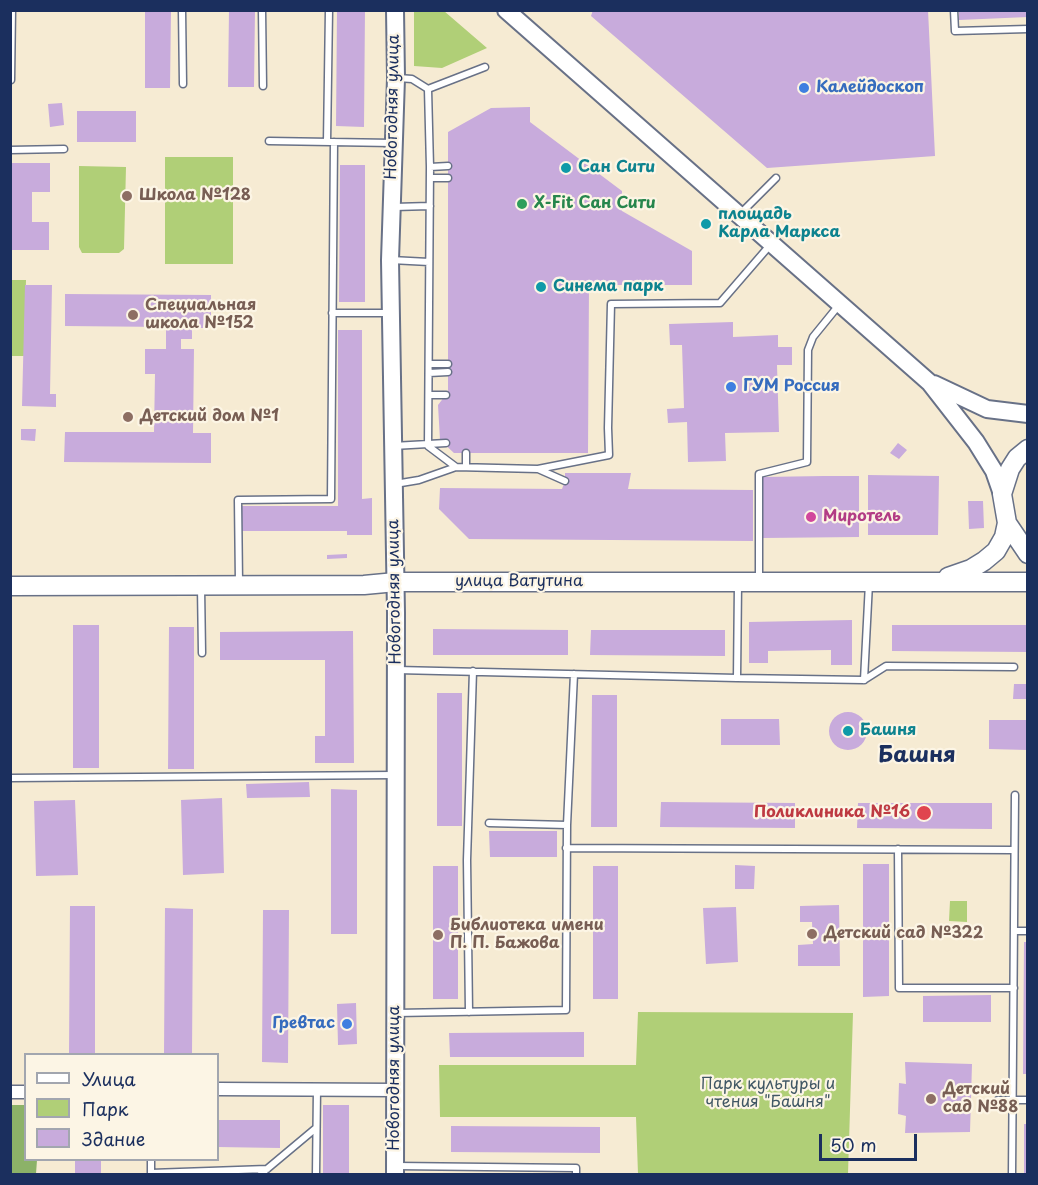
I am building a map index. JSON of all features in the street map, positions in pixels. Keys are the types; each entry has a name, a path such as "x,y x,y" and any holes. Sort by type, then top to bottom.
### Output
{"main road":[{"path":"937,580 971,569 996,551 1004,537 1007,523 1002,494 1010,469 1017,458 1028,449"},
{"path":"1007,523 1028,554"},
{"name":"улица Ватутина","path":"10,586 364,585 396,582 937,580 1028,582"}],"street":[{"name":"Новогодняя улица","path":"395,10 396,78 390,260 396,582 395,1170"},
{"path":"506,10 930,383 976,442 994,471 1002,494"},
{"path":"930,383 987,408 1028,414"},
{"path":"219,1089 395,1090"}],"lane":[{"path":"11,80 12,10"},
{"path":"182,10 183,84"},
{"path":"262,10 263,86"},
{"path":"239,586 238,500 332,500 329,10"},
{"path":"954,10 955,31 1028,30"},
{"path":"428,89 485,67"},
{"path":"396,78 412,79 428,89"},
{"path":"428,89 430,167 428,446"},
{"path":"269,141 393,143"},
{"path":"10,150 64,149"},
{"path":"430,167 448,166"},
{"path":"430,178 448,178"},
{"path":"739,216 776,178"},
{"path":"391,207 430,206"},
{"path":"394,484 419,480 456,467 538,469 609,455 611,304 720,303 771,244"},
{"path":"390,260 429,262"},
{"path":"759,581 759,474 807,462 808,350 813,337 839,304"},
{"path":"332,313 391,313"},
{"path":"429,364 448,364"},
{"path":"429,373 448,372"},
{"path":"429,395 446,395"},
{"path":"393,446 446,444"},
{"path":"428,446 456,467"},
{"path":"466,453 466,467"},
{"path":"538,469 565,482"},
{"path":"736,678 738,581"},
{"path":"864,680 869,581"},
{"path":"201,586 202,653"},
{"path":"396,669 864,680 886,666 1014,667"},
{"path":"469,1012 467,860 472,671"},
{"path":"395,1013 566,1010 566,848 574,674"},
{"path":"10,778 396,775"},
{"path":"1012,1174 1015,795"},
{"path":"489,823 567,825"},
{"path":"566,848 1014,850"},
{"path":"898,849 899,988 1014,988"},
{"path":"1014,931 1028,931"},
{"path":"316,1174 317,1088"},
{"path":"998,1100 1028,1100"},
{"path":"261,1174 316,1128"},
{"path":"151,1161 151,1173 267,1169"},
{"path":"395,1170 483,1167 576,1168 576,1174"},
{"path":"483,1167 483,1174"}],"green space":[{"path":"414,11 444,11 487,48 442,68 414,66"},
{"path":"165,157 233,157 233,264 165,264"},
{"path":"79,166 126,167 124,249 119,253 82,253 79,247"},
{"path":"10,280 26,280 24,356 11,356"},
{"path":"950,901 967,901 967,922 949,921"},
{"name":"Парк культуры и чтения \"Башня\"","path":"638,1012 853,1013 848,1174 638,1174 636,1117 440,1117 439,1065 636,1065"},
{"path":"10,1105 24,1105 24,1161 37,1161 36,1174 11,1174"}],"building":[{"path":"145,10 171,10 170,88 145,88"},
{"path":"229,10 255,10 254,87 228,87"},
{"path":"337,10 365,10 364,127 336,126"},
{"name":"Калейдоскоп","path":"593,10 928,10 935,156 767,168 591,16"},
{"path":"959,10 1028,10 1028,17 959,20"},
{"path":"62,103 64,125 50,127 48,104"},
{"name":"Сан Сити","path":"530,107 530,122 622,191 622,211 692,251 692,285 589,285 588,453 454,453 440,440 438,405 448,392 448,132 491,108"},
{"path":"77,111 136,111 136,142 77,142"},
{"path":"10,163 50,163 50,192 32,192 32,222 49,222 49,250 10,250"},
{"path":"340,165 365,165 365,302 339,302"},
{"path":"25,285 52,285 50,394 56,394 56,407 22,406"},
{"path":"65,294 211,295 211,328 192,328 192,339 181,339 181,349 194,349 193,433 211,433 211,463 64,462 65,432 154,432 155,374 145,374 145,349 166,349 166,327 65,326"},
{"name":"ГУМ Россия","path":"733,322 733,337 778,335 778,347 792,347 792,365 777,365 779,432 725,433 726,461 688,462 687,422 668,423 667,409 684,408 682,345 670,345 669,324"},
{"path":"338,330 362,330 362,499 372,498 372,535 347,535 347,531 240,531 240,506 338,506"},
{"path":"21,429 36,429 35,441 21,440"},
{"path":"898,443 907,450 899,459 890,453"},
{"path":"565,473 631,473 628,489 753,490 753,541 469,539 439,509 440,488 562,489"},
{"path":"868,475 939,476 938,535 868,535"},
{"name":"Миротель","path":"859,476 859,537 763,538 763,477"},
{"path":"968,501 983,501 984,528 969,529"},
{"path":"347,554 347,558 327,559 327,555"},
{"path":"852,620 852,665 831,665 831,650 768,651 768,663 749,663 749,622"},
{"path":"73,625 99,625 99,768 73,768"},
{"path":"892,625 1028,625 1028,652 892,651"},
{"path":"169,627 194,627 194,769 168,769"},
{"path":"433,629 568,630 568,655 433,655"},
{"path":"591,630 725,630 725,656 590,655"},
{"path":"353,631 354,763 315,763 315,736 325,736 325,660 220,660 220,632"},
{"path":"1014,684 1028,684 1028,699 1013,699"},
{"path":"437,693 462,693 462,826 437,826"},
{"path":"592,695 617,695 617,827 591,827"},
{"name":"Башня","path":"848,712 861,718 867,731 861,744 848,750 835,744 829,731 835,718"},
{"path":"721,719 779,719 780,745 721,745"},
{"path":"989,720 1028,720 1028,750 989,749"},
{"path":"309,782 310,797 247,798 246,784"},
{"path":"331,789 357,790 357,934 331,934"},
{"path":"222,798 224,873 183,875 181,800"},
{"path":"75,800 78,875 36,876 34,801"},
{"path":"661,802 795,803 795,828 660,827"},
{"path":"858,803 992,803 992,829 857,828"},
{"path":"489,831 557,831 557,857 490,857"},
{"path":"863,864 889,864 889,996 863,997"},
{"path":"735,865 755,866 754,889 735,889"},
{"path":"433,866 458,866 458,999 433,999"},
{"path":"593,866 618,866 618,999 593,999"},
{"path":"839,905 840,966 798,966 798,945 813,944 812,922 800,922 800,906"},
{"path":"70,906 95,906 95,1053 69,1053"},
{"path":"736,907 738,962 706,964 703,908"},
{"path":"165,908 193,909 192,1053 164,1053"},
{"path":"263,910 289,910 288,1063 262,1062"},
{"path":"1024,942 1028,942 1028,1074 1023,1074"},
{"path":"991,995 991,1022 923,1022 923,996"},
{"name":"Гревтас","path":"356,1003 357,1044 338,1045 337,1004"},
{"path":"584,1032 584,1057 450,1057 449,1033"},
{"path":"905,1062 972,1064 970,1132 905,1133 906,1116 898,1114 899,1083 906,1084"},
{"path":"323,1105 349,1105 349,1174 323,1174"},
{"path":"219,1120 280,1120 280,1148 219,1147"},
{"path":"1024,1124 1028,1124 1028,1174 1024,1174"},
{"path":"451,1126 600,1127 600,1153 451,1152"},
{"path":"75,1161 101,1161 101,1174 75,1174"}],"place":[{"name":"Калейдоскоп","path":"804,88"},
{"name":"Сан Сити","path":"566,168"},
{"name":"Школа №128","path":"127,196"},
{"name":"X-Fit Сан Сити","path":"522,204"},
{"name":"площадь Карла Маркса","path":"706,224"},
{"name":"Синема парк","path":"541,287"},
{"name":"Специальная школа №152","path":"133,315"},
{"name":"ГУМ Россия","path":"731,387"},
{"name":"Детский дом №1","path":"128,417"},
{"name":"Миротель","path":"811,517"},
{"name":"Башня","path":"848,731"},
{"name":"Поликлиника №16","path":"924,813"},
{"name":"Детский сад №322","path":"812,934"},
{"name":"Библиотека имени П. П. Бажова","path":"438,935"},
{"name":"Гревтас","path":"347,1024"},
{"name":"Детский сад №88","path":"931,1099"}],"district":[{"name":"Башня","path":"917,756"}]}
